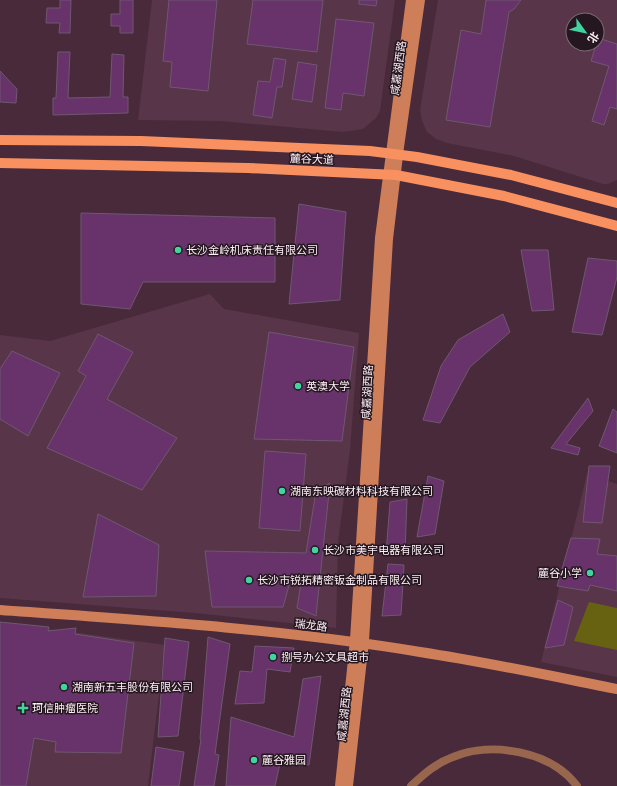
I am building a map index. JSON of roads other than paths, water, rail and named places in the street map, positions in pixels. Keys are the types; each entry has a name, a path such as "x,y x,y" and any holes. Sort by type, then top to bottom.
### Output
{"main road":[{"name":"麓谷大道","path":"0,140 228,144 394,154 511,175 617,203"},
{"name":"麓谷大道","path":"0,163 248,168 391,175 511,198 617,226"}],"street":[{"name":"咸嘉湖西路","path":"394,154 411,0"},
{"name":"咸嘉湖西路","path":"348,786 359,646 380,238 420,0"},
{"name":"瑞龙路","path":"0,610 179,623 461,658 617,689"},
{"name":"瑞龙路","path":"0,615 185,629 359,646 617,694"},
{"name":"咸嘉湖西路","path":"340,786 359,646"},
{"path":"411,786 429,769 454,756 488,750 523,754 547,762 561,770 577,786"}],"place":[{"name":"长沙金岭机床责任有限公司","path":"178,250"},
{"name":"英澳大学","path":"298,386"},
{"name":"湖南东映碳材料科技有限公司","path":"282,491"},
{"name":"长沙市美宇电器有限公司","path":"315,550"},
{"name":"麓谷小学","path":"590,573"},
{"name":"长沙市锐拓精密钣金制品有限公司","path":"249,580"},
{"name":"捌号办公文具超市","path":"273,657"},
{"name":"湖南新五丰股份有限公司","path":"64,687"},
{"name":"珂信肿瘤医院","path":"23,708"},
{"name":"麓谷雅园","path":"254,760"}]}
